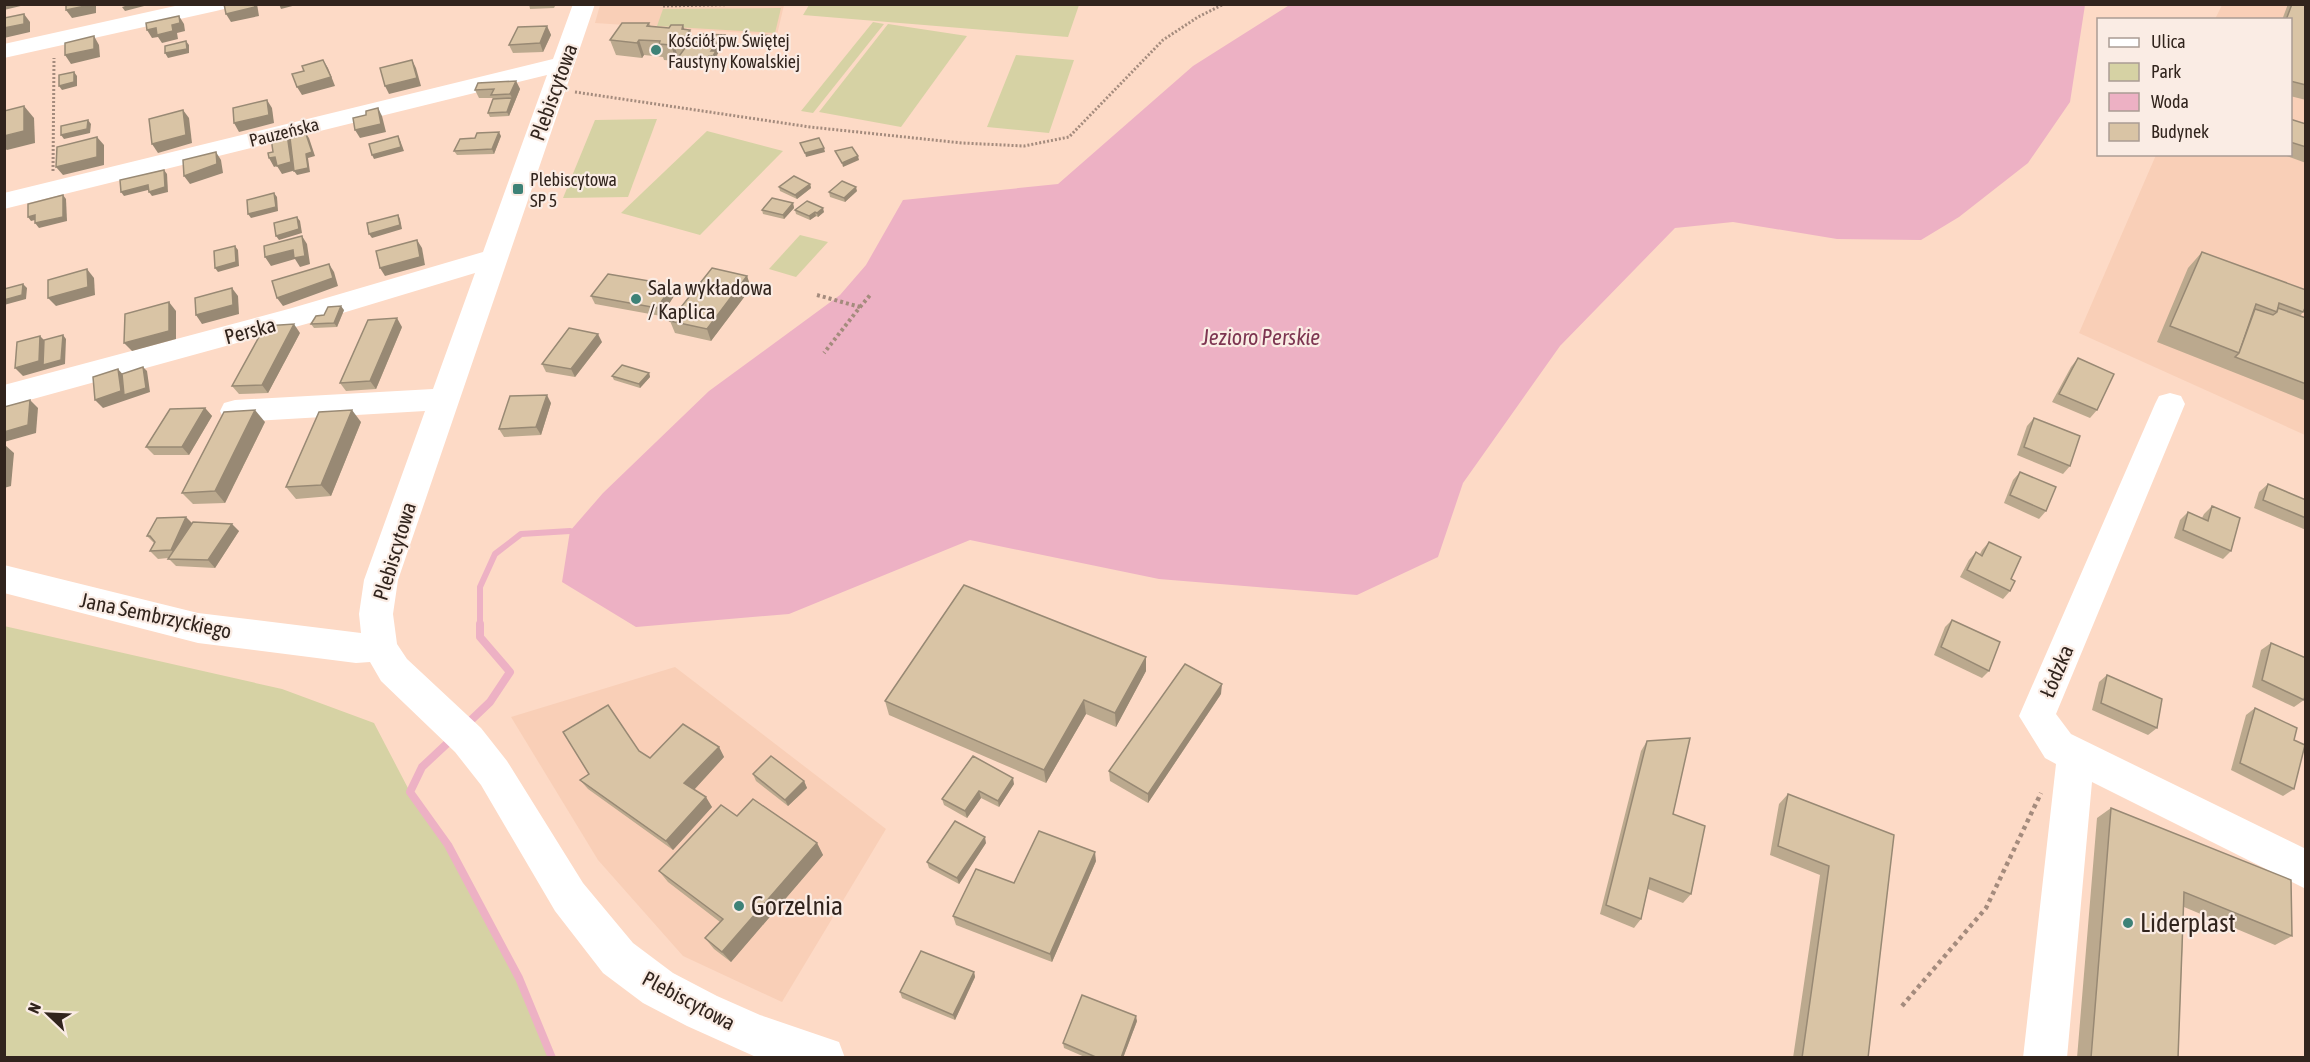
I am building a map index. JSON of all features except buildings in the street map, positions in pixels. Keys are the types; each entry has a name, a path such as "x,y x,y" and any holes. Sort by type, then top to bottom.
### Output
{"street":[{"path":"4,51 216,4"},
{"name":"Plebiscytowa","path":"584,4 381,580 376,614 380,646 394,670 460,733 494,773 569,897 618,958 658,988 702,1011 756,1035 824,1058"},
{"name":"Pauzeńska","path":"4,201 558,76"},
{"name":"Perska","path":"4,396 296,317 494,258"},
{"path":"235,411 303,409 445,399"},
{"name":"Łódzka","path":"2170,404 2037,716 2058,746 2306,870"},
{"name":"Jana Sembrzyckiego","path":"4,579 198,628 356,648 380,646"},
{"path":"2045,1058 2076,755"}],"path":[{"path":"663,6 756,4"},
{"path":"558,76 810,127 962,143 1024,146 1069,137 1162,40 1198,17 1224,4"},
{"path":"52,189 55,40"},
{"path":"824,353 871,294"},
{"path":"817,295 861,307"},
{"path":"1902,1006 1986,908 2038,797 2046,788"}],"shaded area":[{"path":"600,5 784,5 777,35 595,23"},
{"path":"2222,5 2305,5 2305,435 2079,333 2156,156 2292,156 2292,18 2216,18"},
{"path":"675,667 886,829 782,1002 683,956 598,860 511,717"}],"green space":[{"path":"1079,4 1068,37 803,15 809,5"},
{"path":"781,8 775,33 657,26 663,9"},
{"path":"873,22 884,24 813,113 801,111"},
{"path":"888,24 967,36 901,127 819,112"},
{"path":"1016,55 1074,60 1049,133 987,127"},
{"path":"657,119 628,197 563,198 595,120"},
{"path":"707,131 783,151 700,235 621,213"},
{"path":"800,235 828,242 796,277 769,269"},
{"path":"4,626 282,689 374,723 410,792 448,845 519,978 552,1057 5,1057"}],"water":[{"name":"Jezioro Perskie","path":"1291,4 2085,5 2070,102 2028,163 1959,217 1921,240 1837,239 1733,222 1675,228 1560,346 1463,483 1438,557 1357,595 1159,579 970,540 789,614 636,627 562,582 570,531 603,493 709,391 840,295 866,265 903,200 1058,184 1193,66"}],"waterway":[{"path":"467,724 490,702 510,672 480,637 480,587 495,554 521,534 570,531"},
{"path":"453,738 422,767 410,792 448,845 519,978 552,1058"}],"place":[{"name":"Kościół pw. Świętej Faustyny Kowalskiej","path":"656,50"},
{"name":"Plebiscytowa SP 5","path":"518,189"},
{"name":"Sala wykładowa / Kaplica","path":"636,299"},
{"name":"Gorzelnia","path":"739,906"},
{"name":"Liderplast","path":"2128,923"}]}
